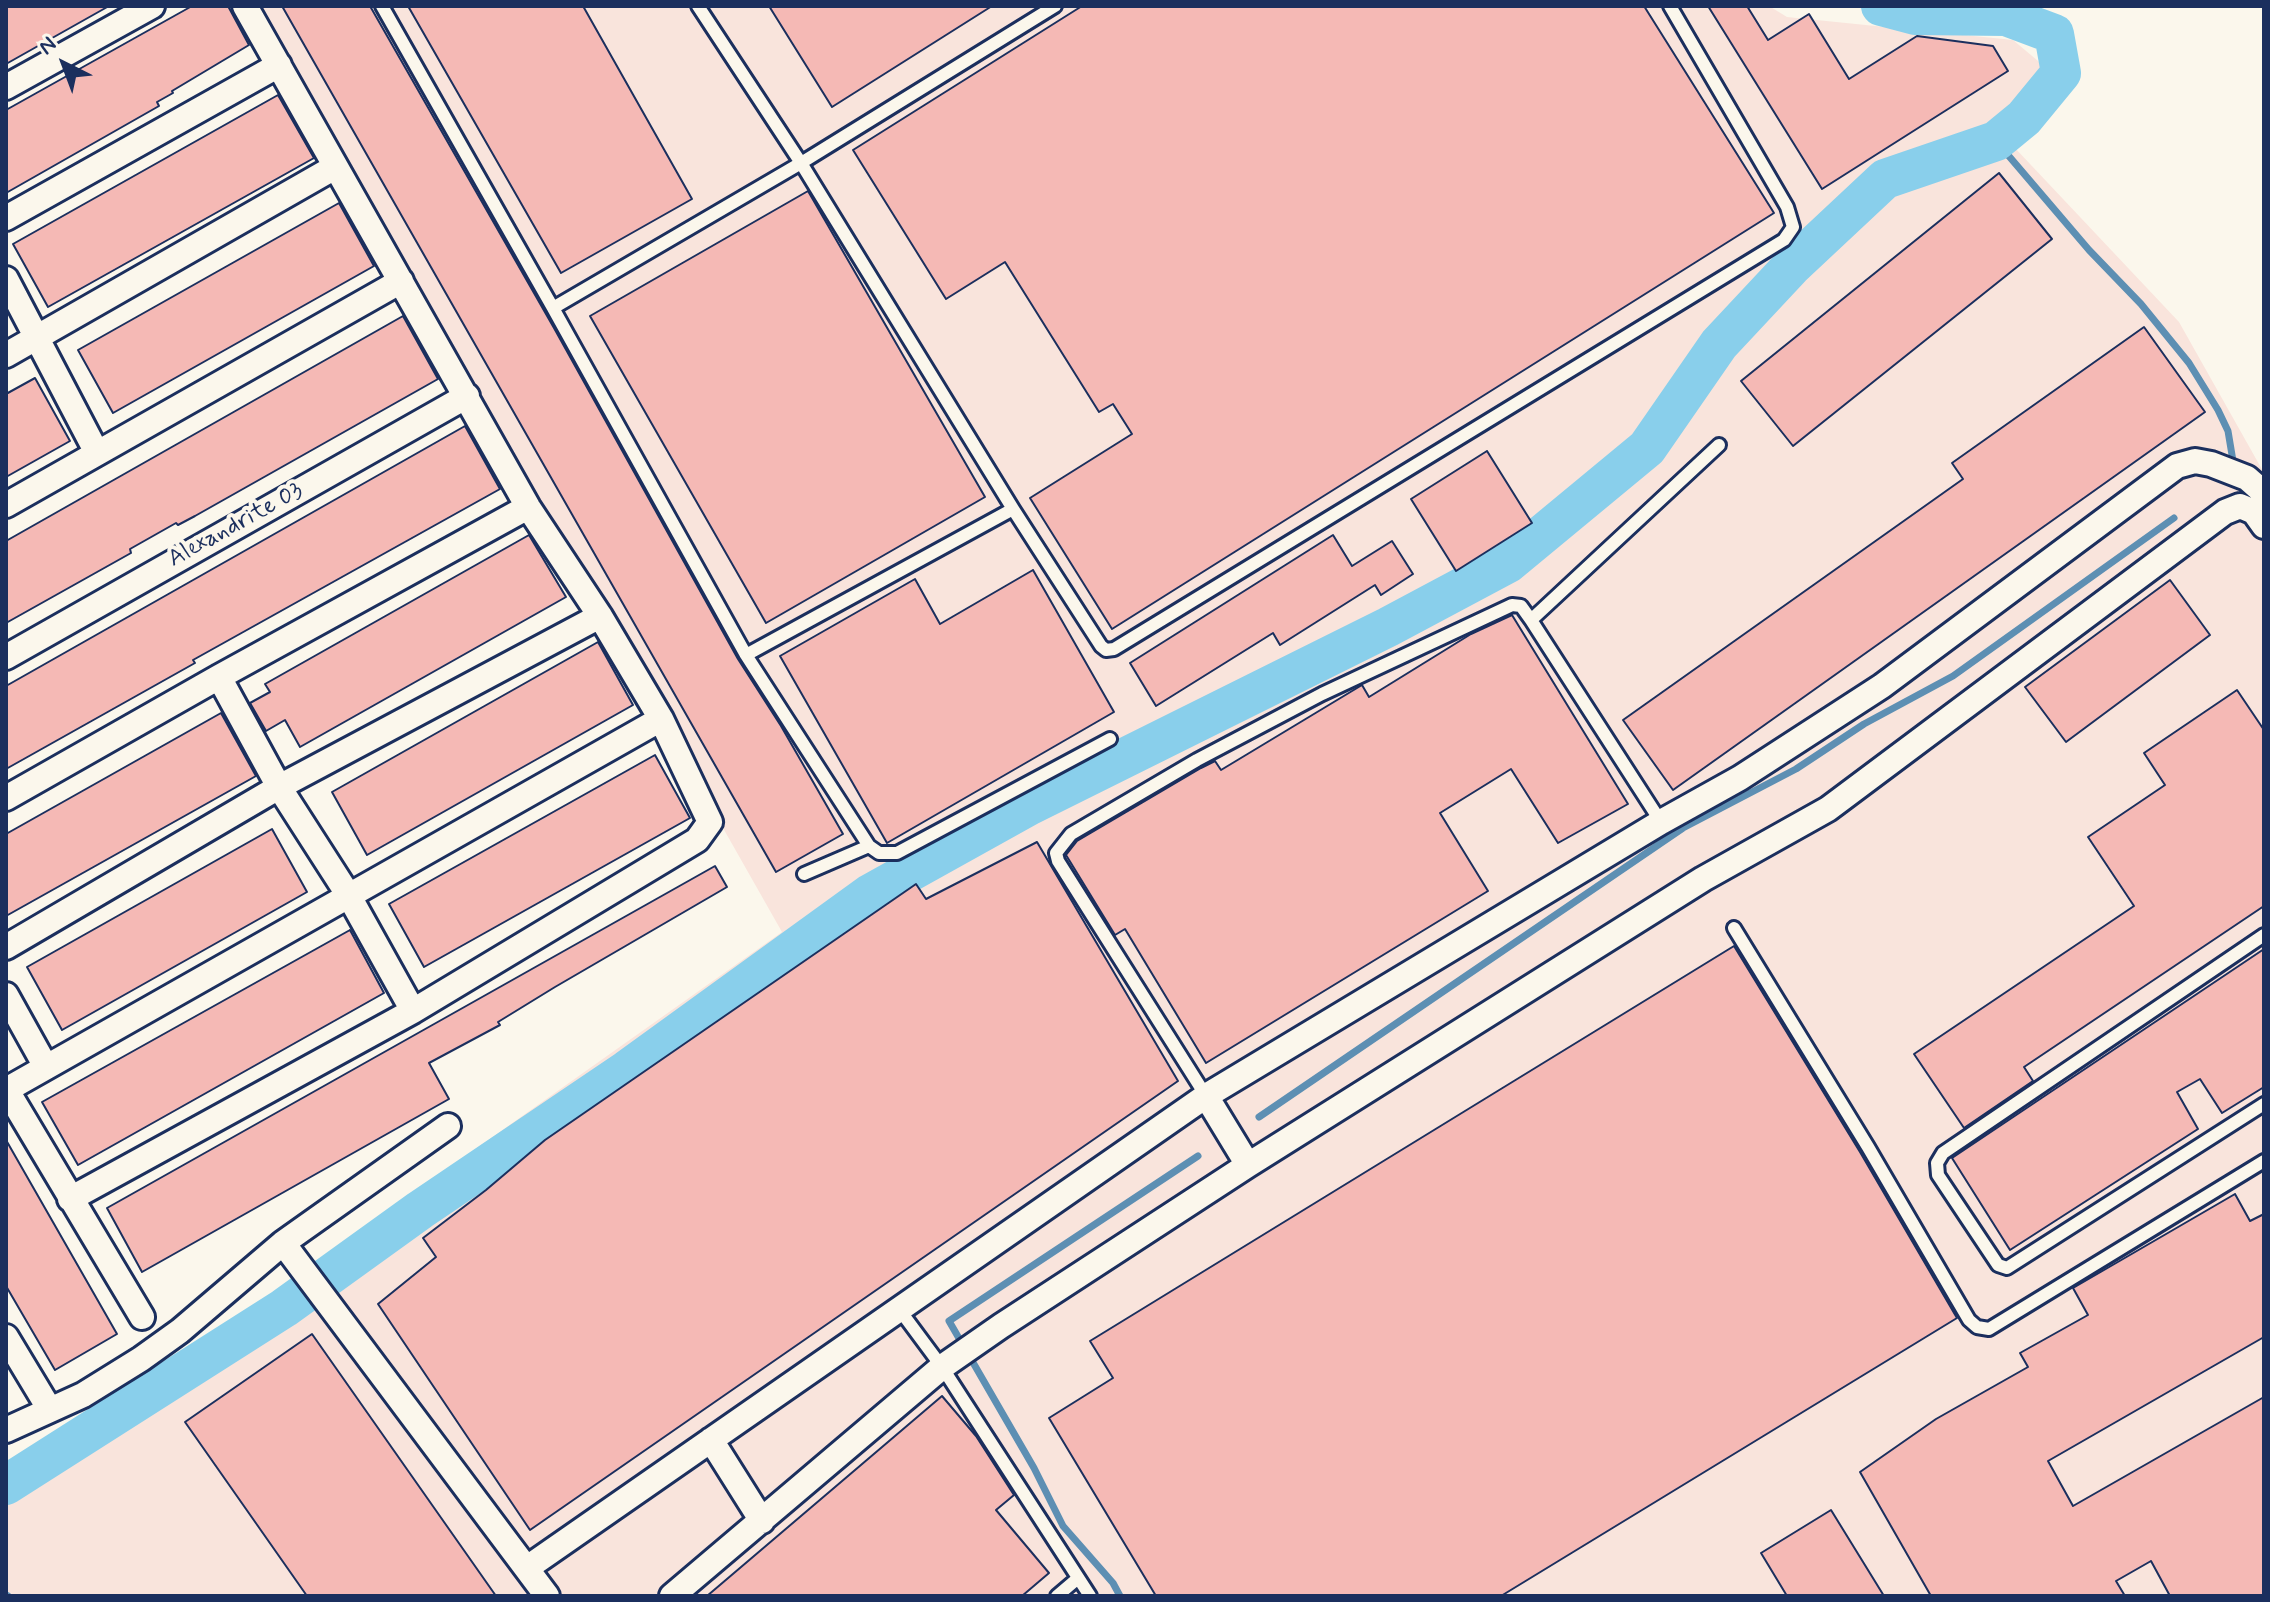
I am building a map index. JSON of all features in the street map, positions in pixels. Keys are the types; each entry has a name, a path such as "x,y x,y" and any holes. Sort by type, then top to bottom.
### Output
{"street":[{"path":"6,87 152,6"},
{"path":"70,1199 413,1011 697,840 710,822 661,719 600,616 528,507 245,6"},
{"path":"6,218 279,65"},
{"path":"6,355 335,167"},
{"path":"6,279 97,453"},
{"path":"6,505 401,281"},
{"name":"Alexandrite 03","path":"6,657 467,396"},
{"path":"527,1568 899,1309 1212,1106 1661,822 1740,778 1882,686 2177,466 2195,461 2232,470 2264,493"},
{"path":"672,1596 949,1363 1244,1158 1703,879 1828,809 2225,512 2240,506 2254,512 2264,526"},
{"path":"6,798 528,507"},
{"path":"6,947 279,787 600,616"},
{"path":"219,677 279,787 349,896 413,1011"},
{"path":"142,1317 6,1089 661,719"},
{"path":"6,995 46,1067"},
{"path":"1212,1106 1244,1158"},
{"path":"6,1429 83,1395 180,1331 283,1243 448,1126"},
{"path":"283,1243 547,1596"},
{"path":"6,1337 50,1410"},
{"path":"711,1440 762,1521"}],"lane":[{"path":"382,6 746,655 869,846 879,853 897,853 1110,739"},
{"path":"698,6 801,163 1013,509 1106,650 1114,649 1784,240 1793,227 1787,207 1670,6"},
{"path":"553,308 801,163 1055,6"},
{"path":"1531,620 1719,445"},
{"path":"746,655 1013,509"},
{"path":"1212,1106 1058,861 1056,853 1071,834 1197,760 1322,694 1512,605 1521,606 1531,620 1661,822"},
{"path":"804,874 869,846"},
{"path":"1734,928 1969,1320 1977,1327 1989,1329 2264,1161"},
{"path":"2264,935 1943,1153 1937,1163 1938,1175 1998,1265 2007,1268 2264,1104"},
{"path":"899,1309 949,1363 1090,1596"},
{"path":"1057,1596 1077,1579"}],"shaded area":[{"path":"257,6 1769,6 1787,17 2013,40 2056,76 1998,130 2179,322 2264,473 2264,1596 6,1596 6,1478 24,1469 782,932"}],"building":[{"path":"6,6 109,6 6,64"},
{"path":"192,6 228,6 249,45 172,91 157,102 159,106 6,193 6,110"},
{"path":"282,6 370,6 738,659 781,726 843,834 776,872"},
{"path":"408,6 583,6 692,199 561,273"},
{"path":"769,6 992,6 832,107"},
{"path":"1082,6 1644,6 1774,213 1112,629 1030,498 1132,434 1113,404 1099,412 1005,262 946,299 853,150"},
{"path":"1708,6 1747,6 1768,40 1809,14 1849,79 1917,36 1993,46 2008,71 1822,189"},
{"path":"278,95 314,158 48,307 13,244"},
{"path":"1999,173 2052,239 1793,446 1741,381"},
{"path":"808,191 985,497 766,623 590,316"},
{"path":"339,203 374,266 113,413 78,350"},
{"path":"403,316 438,379 195,516 178,525 176,523 130,549 131,553 6,623 6,541"},
{"path":"2144,327 2205,412 1673,790 1623,720 1963,479 1952,463"},
{"path":"35,378 70,441 6,477 6,394"},
{"path":"465,426 500,489 193,660 195,663 6,769 6,686"},
{"path":"1487,451 1532,523 1456,571 1411,499"},
{"path":"529,535 566,597 300,747 285,720 266,731 250,703 270,692 265,684"},
{"path":"1333,535 1352,566 1392,541 1413,574 1381,595 1375,585 1280,645 1273,633 1156,706 1130,663"},
{"path":"1033,570 1114,712 887,843 780,656 915,579 940,624"},
{"path":"2170,580 2210,635 2066,742 2025,687"},
{"path":"1512,615 1628,804 1558,843 1511,769 1440,813 1488,891 1206,1063 1125,929 1115,935 1066,855 1077,841 1201,768 1215,761 1221,770 1362,685 1369,697 1471,634"},
{"path":"598,642 633,705 367,855 332,792"},
{"path":"2237,690 2264,730 2264,906 2024,1067 2033,1081 1964,1128 1914,1054 2134,906 2088,837 2165,785 2144,753"},
{"path":"221,713 256,776 6,916 6,834"},
{"path":"655,755 690,818 424,967 389,904"},
{"path":"272,829 307,892 62,1030 27,967"},
{"path":"1037,842 1178,1081 530,1530 378,1304 436,1257 423,1238 545,1140 916,884 926,899"},
{"path":"715,866 727,887 555,987 498,1022 500,1025 429,1063 449,1099 142,1272 107,1208"},
{"path":"350,930 384,993 78,1165 42,1102"},
{"path":"1734,946 1957,1318 1501,1596 1156,1596 1049,1418 1113,1378 1090,1341"},
{"path":"2264,949 2264,1087 2222,1113 2200,1079 2177,1092 2198,1129 2010,1250 1952,1158"},
{"path":"6,1140 117,1334 55,1370 6,1286"},
{"path":"2235,1194 2250,1221 2264,1214 2264,1337 2048,1461 2073,1506 2264,1397 2264,1596 2170,1596 2151,1561 2116,1581 2125,1596 1931,1596 1860,1472 1936,1419 2028,1367 2020,1353 2088,1315 2073,1288"},
{"path":"312,1334 496,1596 307,1596 185,1422"},
{"path":"942,1396 976,1436 1014,1495 996,1510 1049,1573 1022,1596 707,1596"},
{"path":"1831,1510 1884,1596 1787,1596 1761,1553"}],"waterway":[{"path":"6,1485 284,1308 420,1210 627,1070 870,894 1030,805 1388,627 1508,563 1647,448 1719,344 1791,267 1885,179 1996,141 2024,118 2061,73 2054,34 2006,16 1915,15 1881,6"},
{"path":"1996,141 2089,250 2141,304 2189,363 2228,431 2233,461"},
{"path":"1259,1117 1683,828 1796,769 1864,724 1953,676 2174,518"},
{"path":"1120,1596 1113,1583 1063,1526 1034,1468 949,1321 1198,1156"}]}
